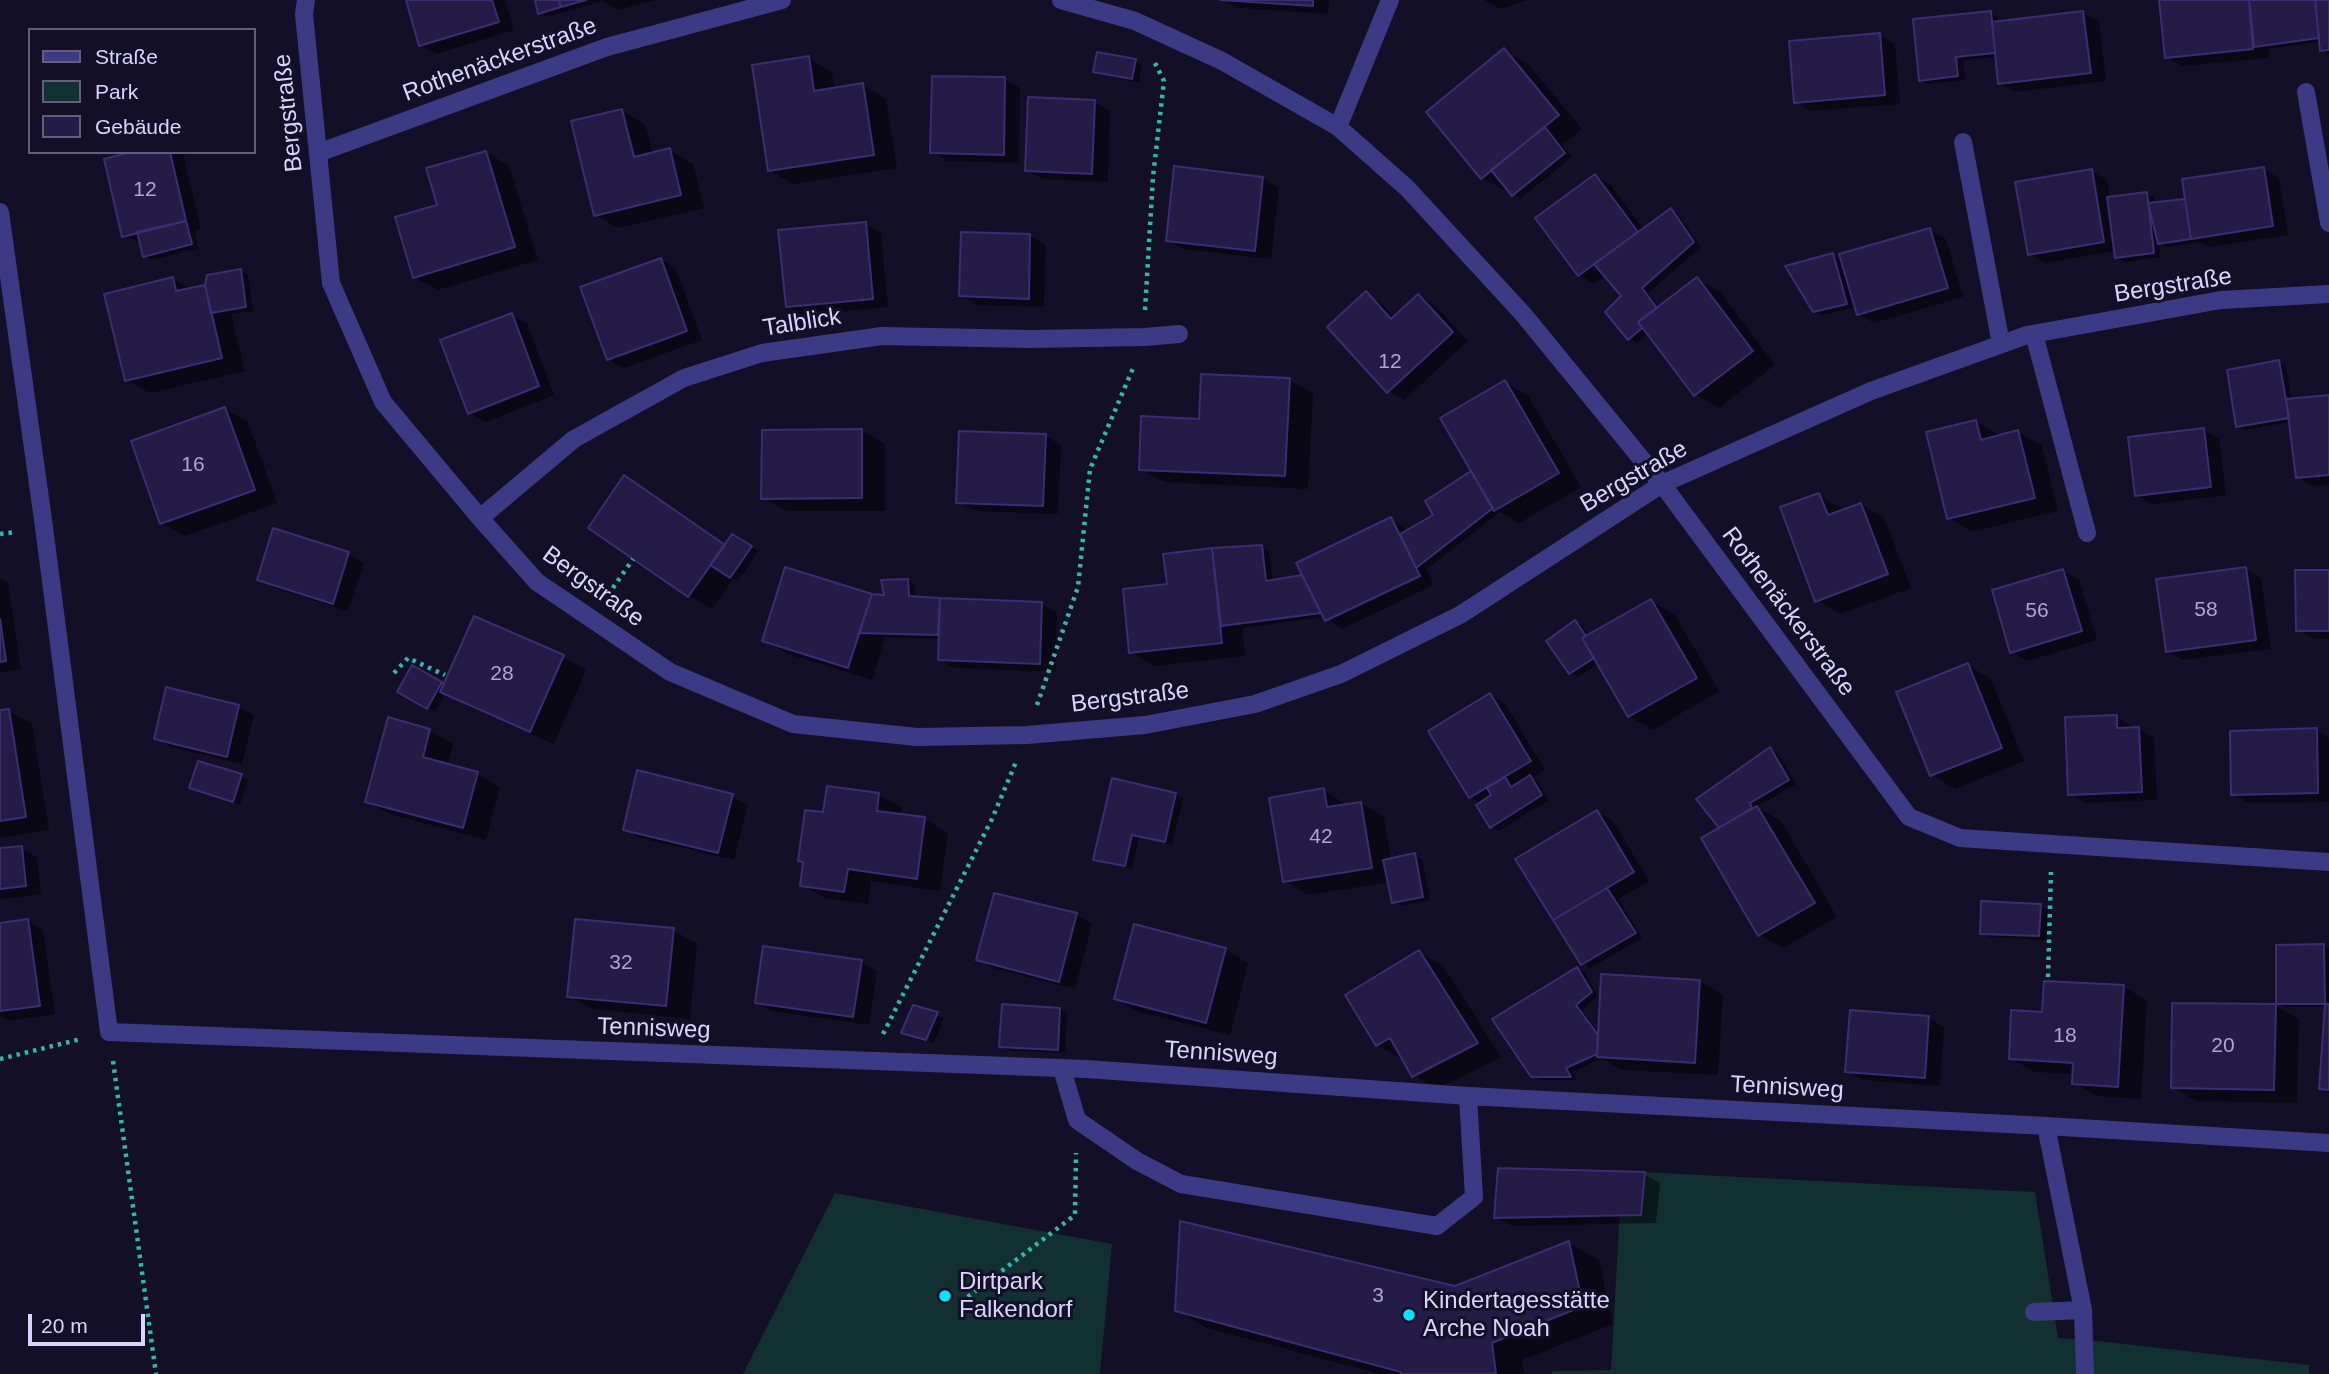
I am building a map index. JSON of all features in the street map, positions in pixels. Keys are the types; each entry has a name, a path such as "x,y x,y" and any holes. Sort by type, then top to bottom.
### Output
{"street":[{"name":"Bergstraße","path":"306,0 304,14 331,283 383,402 537,582 670,672 793,724 917,737 1027,735 1146,725 1255,704 1340,674 1468,610 1662,484 1871,391 2034,334 2221,300 2329,294"},
{"name":"Rothenäckerstraße","path":"318,153 607,47 782,0"},
{"name":"Rothenäckerstraße","path":"1060,0 1135,21 1222,61 1338,127 1407,188 1515,305 1662,484 1909,817 1960,838 2329,862"},
{"path":"1338,127 1390,0"},
{"path":"2306,92 2329,223"},
{"path":"1963,142 2001,344"},
{"path":"0,212 43,514 109,1032"},
{"name":"Talblick","path":"480,518 574,439 684,378 762,353 882,336 1031,339 1179,334"},
{"path":"2034,334 2087,533"},
{"name":"Tennisweg","path":"109,1032 1062,1069 1468,1096 2329,1143"},
{"path":"1062,1069 1077,1120 1137,1161 1181,1184 1437,1226 1474,1197 1468,1096"},
{"path":"2046,1126 2083,1311 2085,1374"},
{"path":"2034,1312 2083,1311"}],"path":[{"path":"1145,337 1153,177 1164,81"},
{"path":"591,619 633,559"},
{"path":"394,673 408,658 445,675"},
{"path":"2048,977 2052,843"},
{"path":"0,1059 109,1032 156,1374"},
{"path":"961,1302 1075,1215 1077,1120"}],"green space":[{"path":"1622,1171 2035,1192 2058,1338 2309,1365 2309,1374 1552,1374 1552,1371 1611,1370"},
{"name":"Dirtpark Falkendorf","path":"835,1193 1112,1244 1100,1374 743,1374"}],"building":[{"path":"406,0 492,0 499,22 419,46"},
{"path":"535,0 559,0 561,7 538,14"},
{"path":"559,0 586,0 561,7"},
{"path":"1220,0 1313,0 1313,6"},
{"path":"2159,0 2249,0 2253,49 2165,58"},
{"path":"2249,0 2315,0 2319,38 2254,47"},
{"path":"2315,0 2329,0 2329,50 2320,51"},
{"path":"1991,11 1995,53 1956,57 1958,76 1919,81 1913,19"},
{"path":"2083,11 2091,73 1998,84 1992,22"},
{"path":"1880,33 1885,95 1794,103 1789,41"},
{"path":"1504,48 1559,115 1481,179 1426,112"},
{"path":"1097,52 1136,59 1132,79 1093,72"},
{"path":"809,56 814,91 863,83 874,155 768,171 752,65"},
{"path":"932,76 1005,77 1004,155 930,153"},
{"path":"1028,97 1095,100 1092,174 1025,171"},
{"path":"622,109 634,157 670,148 681,195 594,216 571,121"},
{"path":"1545,127 1565,153 1512,196 1491,170"},
{"path":"486,151 515,247 413,278 395,217 437,205 426,168"},
{"path":"123,154 170,154 186,221 122,237 104,159"},
{"path":"1174,166 1263,177 1255,251 1166,241"},
{"path":"2264,167 2273,226 2191,239 2182,179"},
{"path":"2092,169 2104,242 2028,255 2015,182"},
{"path":"1595,174 1638,232 1578,276 1535,218"},
{"path":"2147,192 2154,253 2115,258 2107,197"},
{"path":"2185,199 2191,239 2158,244 2148,203"},
{"path":"1671,208 1694,242 1642,288 1657,308 1638,322 1642,328 1628,340 1605,312 1621,296 1594,264"},
{"path":"186,221 192,244 143,257 137,232"},
{"path":"866,222 873,299 786,307 778,230"},
{"path":"1930,228 1948,288 1857,315 1839,254"},
{"path":"961,232 1030,234 1029,299 959,296"},
{"path":"1833,253 1847,304 1813,312 1785,266"},
{"path":"661,258 687,331 607,360 580,287"},
{"path":"241,269 246,307 211,313 205,285 207,275"},
{"path":"173,277 176,291 205,285 222,358 125,381 104,294"},
{"path":"1697,277 1753,351 1694,396 1638,322"},
{"path":"1366,291 1391,319 1418,294 1453,332 1387,393 1327,327"},
{"path":"512,313 539,386 468,414 440,340"},
{"path":"2279,360 2289,418 2236,427 2227,370"},
{"path":"1201,374 1290,378 1285,476 1139,470 1141,416 1199,419"},
{"path":"1505,380 1559,473 1494,511 1440,418"},
{"path":"2329,395 2329,475 2296,478 2286,399"},
{"path":"225,407 255,490 160,524 131,441"},
{"path":"1976,420 1981,440 2018,430 2035,498 1947,519 1926,432"},
{"path":"2204,428 2211,487 2135,496 2128,437"},
{"path":"862,429 862,498 761,499 762,430"},
{"path":"959,431 1046,434 1043,506 956,503"},
{"path":"1471,471 1493,508 1416,568 1400,534 1433,515 1425,501"},
{"path":"624,475 725,545 688,597 588,528"},
{"path":"1819,493 1828,515 1861,503 1888,574 1815,602 1780,507"},
{"path":"1391,517 1420,576 1325,621 1296,563"},
{"path":"273,528 349,552 333,604 257,580"},
{"path":"732,534 752,546 730,578 710,565"},
{"path":"1262,545 1266,581 1302,575 1321,613 1221,626 1212,548"},
{"path":"1212,548 1222,643 1129,653 1123,589 1167,584 1163,554"},
{"path":"785,567 872,594 848,668 762,641"},
{"path":"2246,567 2256,640 2166,652 2156,579"},
{"path":"2063,569 2082,631 2010,653 1992,590"},
{"path":"2295,570 2329,570 2329,631 2296,631"},
{"path":"908,579 909,596 940,598 938,635 859,633 872,594 884,595 881,580"},
{"path":"940,598 1042,602 1040,664 938,660"},
{"path":"1651,599 1697,678 1628,717 1582,638"},
{"path":"474,616 564,655 530,732 440,692"},
{"path":"0,619 6,661 0,662"},
{"path":"1575,620 1586,636 1582,638 1594,658 1569,674 1546,641"},
{"path":"1968,663 2002,748 1930,776 1896,692"},
{"path":"412,665 442,682 427,709 397,692"},
{"path":"166,687 239,705 227,757 154,739"},
{"path":"1490,693 1531,761 1469,798 1428,731"},
{"path":"9,709 26,817 0,821 0,710"},
{"path":"2117,715 2117,728 2139,727 2142,792 2068,795 2065,717"},
{"path":"388,717 430,729 423,757 478,772 463,828 365,802"},
{"path":"2317,728 2318,793 2231,795 2230,731"},
{"path":"1770,747 1789,780 1750,803 1752,808 1719,828 1696,799"},
{"path":"198,761 242,774 233,802 189,788"},
{"path":"637,770 733,794 718,853 623,830"},
{"path":"1530,775 1542,795 1490,828 1476,805 1491,795 1487,788 1505,777 1511,787"},
{"path":"1112,778 1176,793 1165,842 1132,835 1125,866 1093,860"},
{"path":"827,786 879,793 877,811 925,817 917,879 848,869 844,892 800,886 803,862 798,861 805,810 823,812"},
{"path":"1324,788 1327,807 1361,802 1372,868 1283,882 1269,798"},
{"path":"1757,806 1815,903 1758,936 1701,838"},
{"path":"1597,810 1634,872 1553,920 1515,859"},
{"path":"22,846 26,886 0,889 0,848"},
{"path":"1415,853 1423,897 1392,903 1383,860"},
{"path":"1607,888 1636,933 1581,965 1553,920"},
{"path":"994,893 1077,913 1059,982 976,960"},
{"path":"1981,901 2041,904 2039,936 1980,934"},
{"path":"28,919 40,1006 0,1011 0,923"},
{"path":"575,919 674,928 666,1006 567,997"},
{"path":"1134,924 1226,948 1206,1023 1114,999"},
{"path":"2324,944 2325,1004 2276,1004 2276,945"},
{"path":"763,946 862,960 853,1017 755,1003"},
{"path":"1419,950 1478,1043 1412,1077 1390,1038 1376,1046 1345,995"},
{"path":"1577,967 1592,992 1576,1005 1598,1035 1597,1054 1566,1068 1571,1077 1531,1077 1492,1019"},
{"path":"1601,974 1700,980 1695,1063 1597,1057"},
{"path":"2044,981 2124,985 2118,1087 2072,1084 2073,1063 2009,1059 2011,1010 2042,1012"},
{"path":"2172,1003 2276,1004 2274,1090 2171,1088"},
{"path":"1002,1004 1060,1008 1058,1050 999,1047"},
{"path":"2325,1004 2329,1004 2329,1090 2319,1089"},
{"path":"913,1005 938,1012 926,1040 901,1033"},
{"path":"1850,1010 1929,1016 1925,1078 1845,1072"},
{"path":"1498,1168 1645,1172 1641,1215 1494,1218"},
{"path":"1180,1221 1455,1286 1569,1241 1583,1306 1492,1343 1496,1374 1401,1374 1175,1311"}],"place":[{"name":"Dirtpark Falkendorf","path":"945,1296"},
{"name":"Kindertagesstätte Arche Noah","path":"1409,1315"}]}
